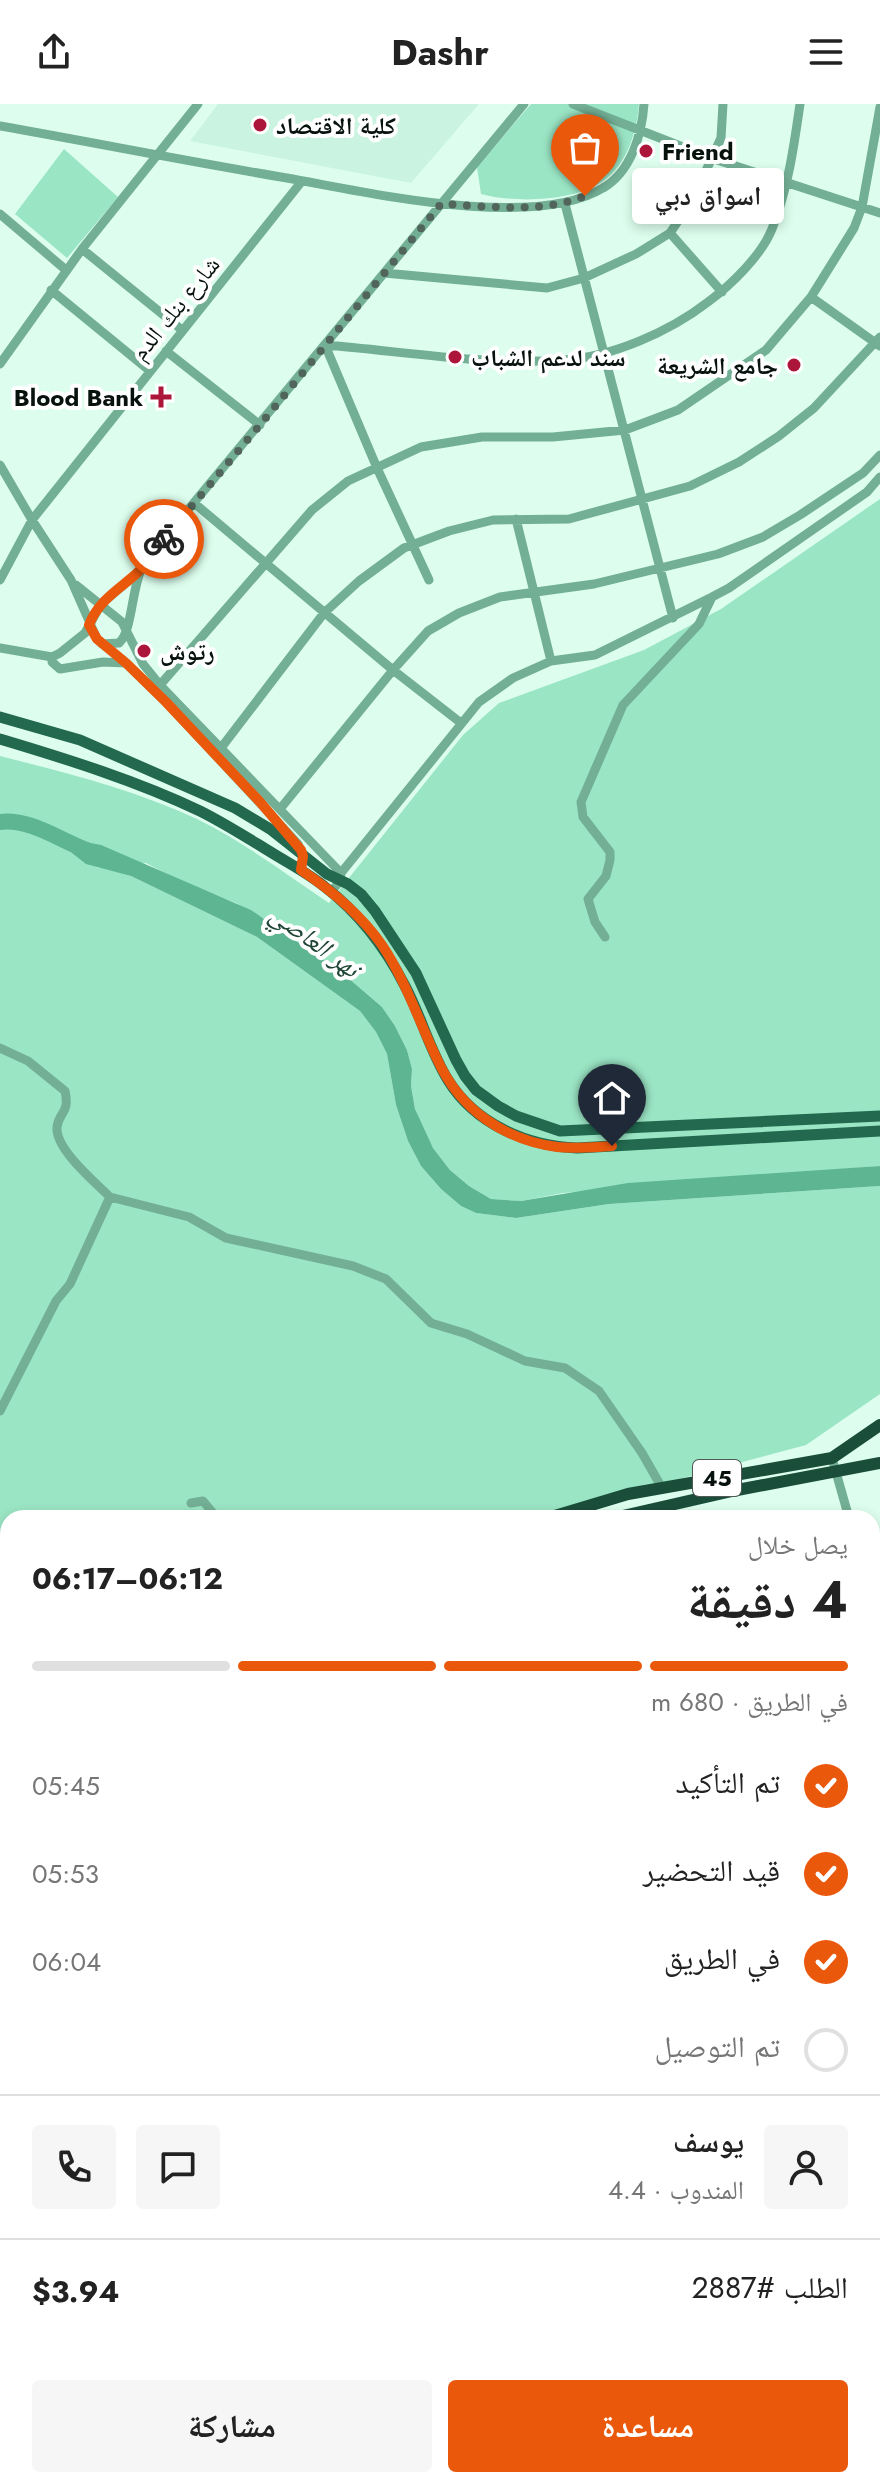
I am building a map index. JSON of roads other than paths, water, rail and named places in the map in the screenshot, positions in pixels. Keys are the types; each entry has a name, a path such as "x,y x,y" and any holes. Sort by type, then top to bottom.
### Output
{"highway":[{"name":"45","path":"575,1510 628,1494 832,1458 880,1425"},
{"name":"45","path":"656,1510 880,1463"}],"main road":[{"path":"0,717 80,740 235,808 303,856 340,877 361,894 394,937 416,973 465,1076 486,1098 516,1116 549,1128 569,1131 880,1116"},
{"path":"4,741 136,784 201,812 301,870 331,892 360,919 381,945 406,986 449,1081 468,1107 499,1128 556,1147 577,1148 880,1131"},
{"path":"257,821 274,810"}],"street":[{"path":"0,364 66,270 198,104"},
{"path":"0,648 52,657 79,640 101,604 139,572 524,104"},
{"path":"573,104 711,158 880,213"},
{"path":"0,126 441,204 515,207 565,204 605,188 628,163 640,131 644,104"},
{"path":"384,273 547,288 584,278 636,254 670,233 693,199 721,138 723,104"},
{"path":"325,345 507,361 565,360 656,335 689,317 722,292 743,271 771,232 786,184 800,104"},
{"path":"160,685 312,510 348,481 421,447 482,437 553,437 625,430 678,410 766,350 811,297 854,228 862,207 880,107"},
{"name":"شارع بنك الدم","path":"0,580 32,520 302,181"},
{"path":"565,204 673,618"},
{"path":"0,214 66,270"},
{"path":"670,233 722,292"},
{"path":"82,249 182,330"},
{"path":"51,290 150,371"},
{"path":"221,748 324,613 359,581 411,545 493,520 569,519 690,486 739,462 779,436 814,408 879,342 811,297"},
{"path":"325,345 429,580"},
{"path":"166,351 260,425"},
{"path":"274,810 428,631 459,613 500,597 594,584 718,554 763,537 863,473 880,455"},
{"path":"0,465 71,580 89,625 102,644 126,663 340,877"},
{"path":"331,892 479,702 513,678 551,661 595,655 729,588 867,492 880,477"},
{"path":"194,503 461,723"},
{"path":"516,519 551,661"},
{"path":"102,644 119,643 126,635 139,572"},
{"path":"71,580 116,615 143,664 160,685 221,748 274,810 298,844 303,856 301,870"},
{"path":"605,937 595,922 588,899 606,876 610,852 583,817 581,802 623,705 699,624 712,597"},
{"path":"52,657 55,666 66,670 103,662 126,663"},
{"path":"0,1048 28,1061 65,1091 68,1105 57,1126 62,1147 110,1197 189,1217 226,1238 353,1266 386,1279 431,1323 467,1334 525,1361 565,1368 599,1391 662,1488"},
{"path":"0,1411 56,1301 70,1284 110,1197"},
{"path":"832,1458 847,1510"},
{"path":"191,1503 203,1501 210,1510"}],"waterway":[{"name":"نهر العاصي","path":"0,822 23,823 89,851"}],"place":[{"name":"كلية الاقتصاد","path":"260,125"},
{"name":"Friend","path":"646,151"},
{"name":"اسواق دبي","path":"585,196"},
{"name":"سند لدعم الشباب","path":"455,357"},
{"name":"جامع الشريعة","path":"794,365"},
{"name":"Blood Bank","path":"161,397"},
{"name":"رتوش","path":"144,651"}]}
